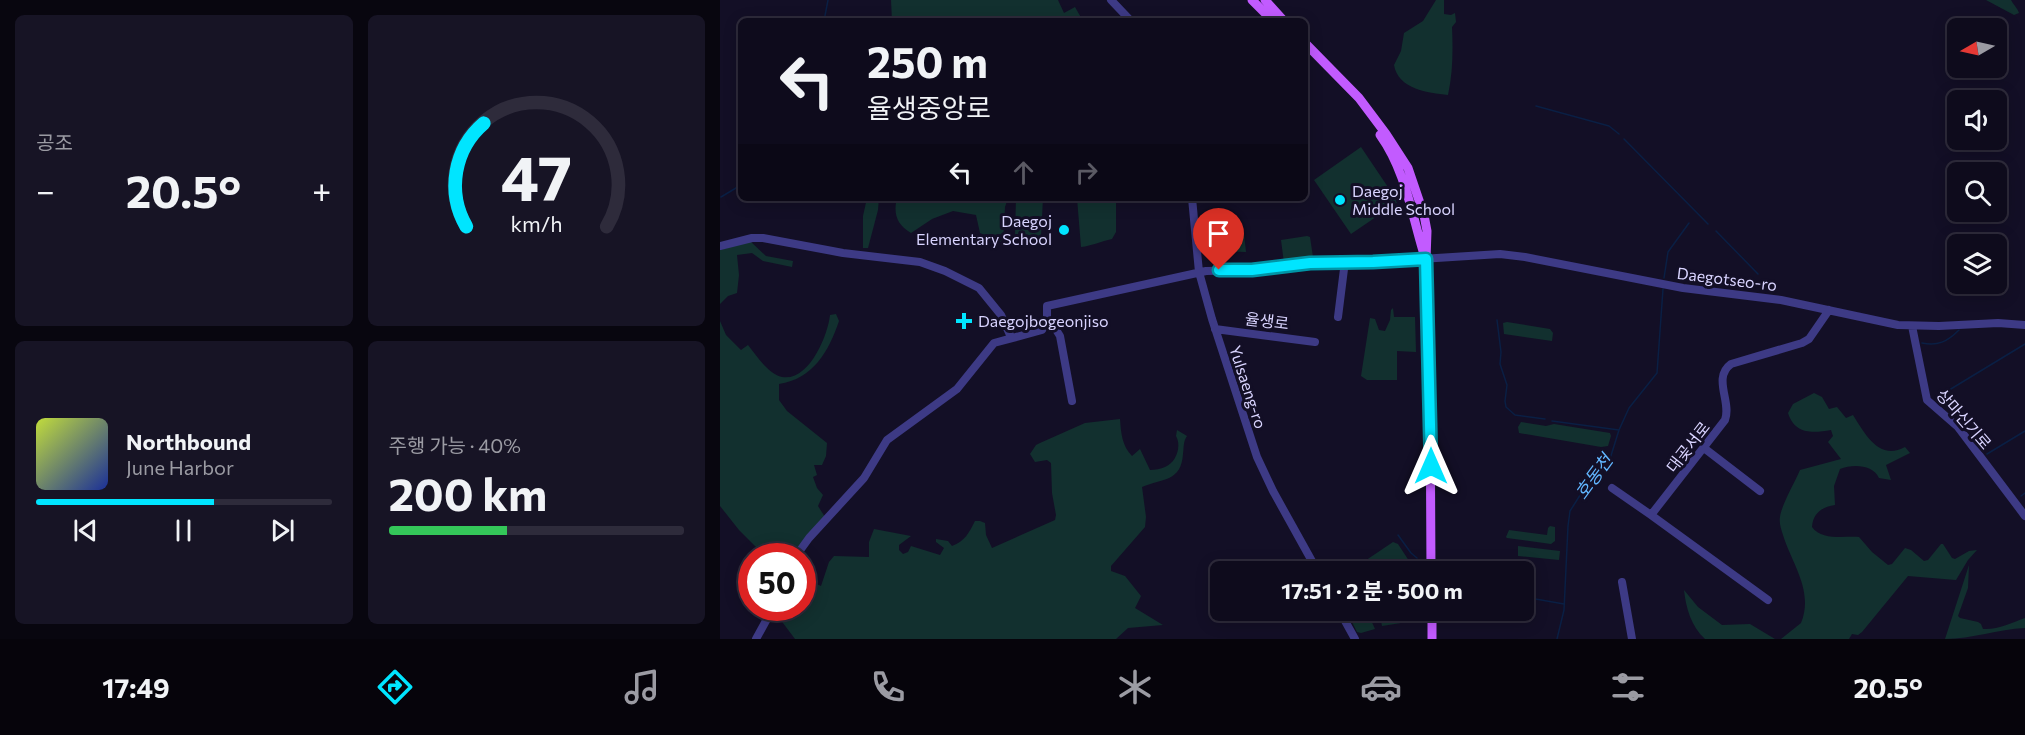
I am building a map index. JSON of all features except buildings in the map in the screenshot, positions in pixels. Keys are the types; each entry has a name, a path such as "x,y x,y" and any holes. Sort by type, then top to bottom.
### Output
{"main road":[{"path":"1252,0 1270,18"},
{"path":"1265,0 1281,18"},
{"path":"1308,46 1359,98 1386,134 1408,168 1424,215 1427,231 1431,561"},
{"path":"1308,55 1355,102 1391,153 1410,196 1426,259"},
{"path":"1431,621 1432,639"}],"street":[{"path":"1117,2 1129,18"},
{"name":"Yulsaeng-ro","path":"1192,201 1199,272 1215,329 1261,468 1312,561"},
{"path":"720,246 752,238 763,238 843,253 920,262 945,271 979,288 1001,315 1011,337"},
{"name":"Daegotseo-ro","path":"1047,323 1047,306 1199,272 1252,270 1345,261 1373,262 1511,255 1673,287 1781,300 1880,322 1912,326 1998,323 2025,325"},
{"path":"1338,317 1345,261"},
{"name":"대곶서로","path":"1651,516 1727,416 1722,380 1725,368 1731,364 1802,343 1815,332 1828,310"},
{"path":"805,543 864,478 887,440 957,389 994,343 1011,337 1036,333 1042,330 1047,323 1055,328 1060,336 1072,401"},
{"name":"상마신기로","path":"1912,326 1927,400 1958,427 2025,516"},
{"name":"율생로","path":"1215,329 1316,342"},
{"path":"1704,448 1760,491"},
{"path":"1612,488 1768,600"},
{"path":"1622,582 1632,639"},
{"path":"756,639 766,621"},
{"path":"1345,621 1355,639"}],"green space":[{"path":"891,0 1058,0 1064,13 1075,7 1081,18 892,18"},
{"path":"1436,0 1444,0 1444,14 1455,13 1448,95 1423,91 1408,85 1401,80 1394,65 1401,51 1404,33 1423,21"},
{"path":"1986,0 2011,0 2019,13 2014,15"},
{"path":"1361,147 1398,202 1351,234 1314,180"},
{"path":"866,201 879,201 868,248 863,248 863,216"},
{"path":"897,201 1007,201 1003,243 980,233 976,215 953,211 932,219 911,233 899,223"},
{"path":"1016,201 1043,201 1041,236 1015,235"},
{"path":"1077,201 1116,201 1116,232 1112,239 1081,247"},
{"path":"1219,234 1244,234 1246,252 1219,251 1217,237"},
{"path":"1310,237 1313,257 1284,263 1281,240"},
{"path":"750,241 766,256 793,261 792,267 763,261 752,253 737,255 739,275 737,293 728,296 720,304 720,250"},
{"path":"1393,308 1394,317 1415,317 1416,352 1397,351 1397,380 1367,380 1361,376 1370,318 1375,319 1379,330 1385,331"},
{"path":"836,314 839,321 825,353 810,370 791,381 779,384 779,400 787,411 827,443 826,456 822,465 814,465 817,475 813,477 817,488 823,495 818,506 825,517 802,543 752,543 720,506 720,321 726,335 741,350 748,345 772,372 782,377 792,377 809,365 821,345 830,315"},
{"path":"1503,323 1550,329 1553,333 1552,341 1504,334"},
{"path":"1814,393 1822,397 1829,409 1837,407 1846,418 1853,415 1868,437 1880,448 1888,451 1905,447 1910,453 1886,465 1891,480 1879,478 1872,470 1862,466 1840,469 1834,486 1835,505 1826,507 1816,514 1812,527 1816,531 1827,536 1859,537 1888,565 1892,564 1905,548 1924,561 1928,560 1941,544 1955,559 1969,551 1977,550 1956,580 1908,576 1862,632 1858,635 1852,634 1849,639 1781,639 1801,623 1805,600 1800,578 1781,528 1781,512 1785,500 1800,470 1841,459 1828,442 1833,436 1831,430 1805,431 1795,425 1788,413 1793,404"},
{"path":"1120,419 1126,448 1132,456 1140,449 1150,470 1165,467 1175,458 1178,449 1177,430 1187,436 1179,470 1170,478 1142,487 1145,527 1111,566 1111,571 1125,576 1141,596 1135,608 1163,625 1128,628 1116,639 795,639 782,621 816,621 816,584 821,586 829,562 834,556 869,557 869,542 874,529 911,536 899,545 899,550 903,554 908,552 911,546 940,555 944,548 936,542 936,539 948,541 952,546 966,536 975,521 985,523 986,535 992,548 1055,520 1051,463 1047,460 1035,462 1030,454 1036,445 1085,423"},
{"path":"1521,422 1546,426 1554,424 1610,433 1611,436 1608,446 1601,447 1519,433 1518,427"},
{"path":"1550,526 1555,527 1555,541 1551,544 1506,537 1509,530 1547,535"},
{"path":"1393,542 1398,544 1409,561 1394,560 1365,561"},
{"path":"1518,546 1560,551 1559,560 1518,556"},
{"path":"1969,565 1968,588 1958,616 1978,622 1983,629 1999,627 2025,618 2025,628 1945,639"},
{"path":"1684,590 1698,607 1722,625 1750,624 1775,639 1705,639 1690,616"},
{"path":"1352,621 1371,621 1375,629 1361,633 1357,632"},
{"path":"1381,621 1403,621 1401,623 1382,626"}],"waterway":[{"path":"825,18 828,0"},
{"path":"1536,106 1609,126 1619,134"},
{"path":"1624,139 1708,224"},
{"path":"721,197 738,187"},
{"name":"호동천","path":"1664,278 1668,252 1689,223"},
{"path":"1716,231 1758,274"},
{"name":"호동천","path":"1557,639 1564,610 1570,511 1597,472 1609,462 1629,408 1657,373 1663,289"},
{"path":"1497,320 1501,352 1500,364 1507,385 1506,407 1515,415 1545,419"},
{"path":"1922,343 1942,342 1959,330"},
{"path":"1936,398 2025,344"},
{"path":"1552,421 1619,430"},
{"path":"1987,454 2025,431"},
{"path":"2021,496 2025,493"},
{"path":"1398,535 1417,558"},
{"path":"1534,599 1564,604"}],"place":[{"name":"Daegoj Middle School","path":"1340,200"},
{"name":"Daegoj Elementary School","path":"1064,230"},
{"name":"Daegojbogeonjiso","path":"964,321"}],"route":[{"path":"1219,270 1252,270 1345,261 1426,259 1431,466"}]}
